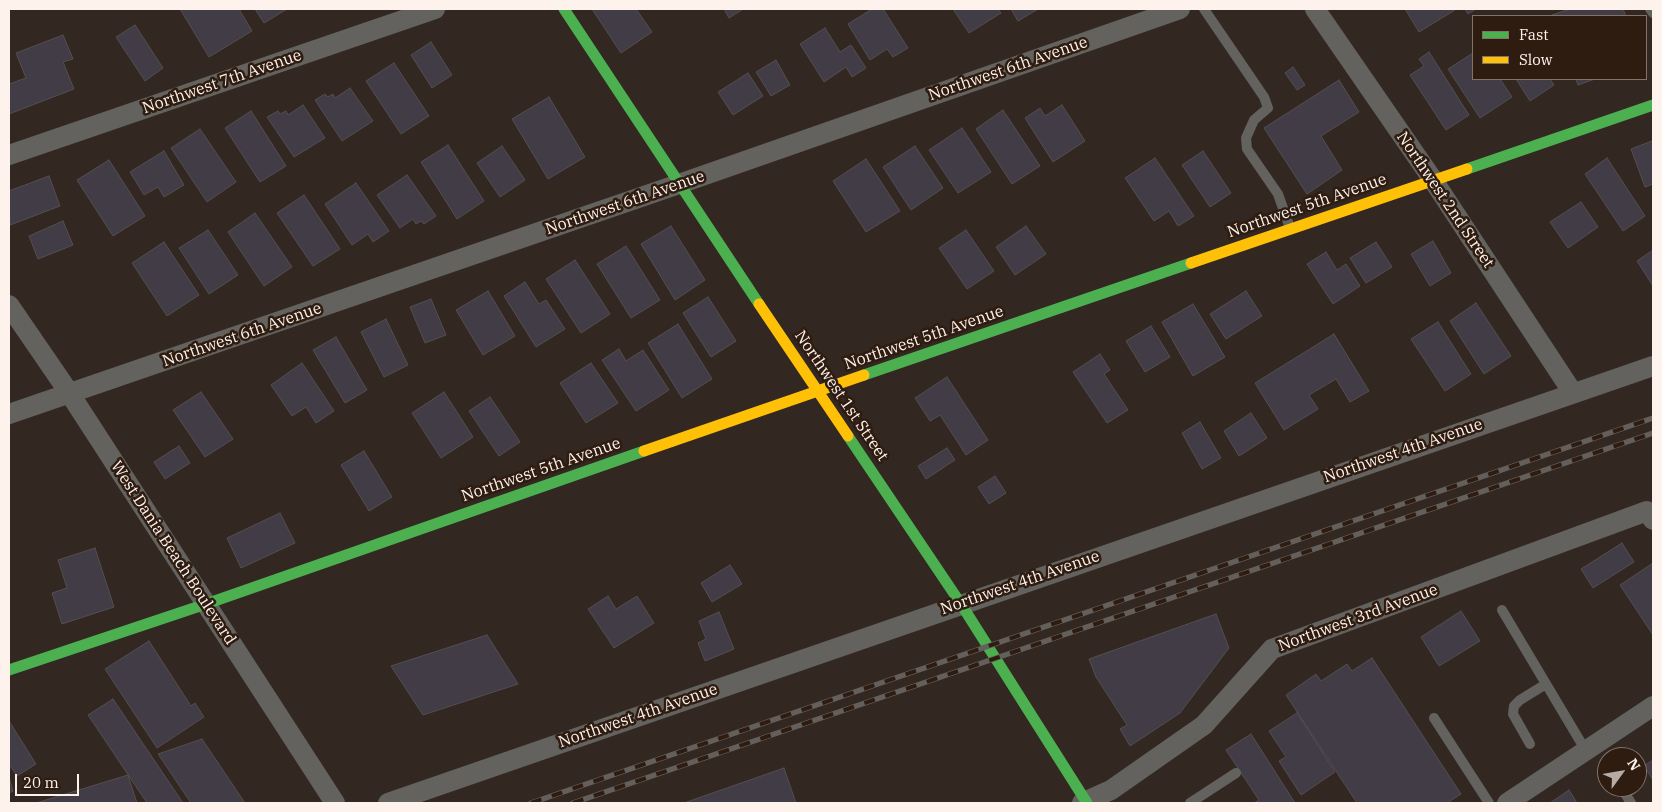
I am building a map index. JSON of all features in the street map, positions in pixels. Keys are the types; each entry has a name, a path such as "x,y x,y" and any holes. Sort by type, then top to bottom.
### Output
{"street":[{"name":"Northwest 7th Avenue","path":"9,155 435,9"},
{"name":"Northwest 1st Street","path":"564,9 961,604 1085,803"},
{"name":"Northwest 6th Avenue","path":"9,414 679,184 1180,9"},
{"name":"Northwest 2nd Street","path":"1315,9 1433,180 1574,393"},
{"name":"Northwest 5th Avenue","path":"9,670 206,604 818,391 1653,105"},
{"name":"West Dania Beach Boulevard","path":"9,305 70,394 335,803"},
{"name":"Northwest 4th Avenue","path":"388,803 1653,366"},
{"name":"Northwest 3rd Avenue","path":"1085,803 1111,790 1204,725 1272,649 1650,516"},
{"path":"1507,803 1653,706"}],"lane":[{"path":"1204,9 1264,97 1268,108 1254,120 1246,138 1247,149 1278,194 1291,229"},
{"path":"1650,9 1653,13"},
{"path":"1502,610 1586,751"},
{"path":"1530,744 1513,714 1514,706 1520,700 1546,684"},
{"path":"1434,718 1489,803"},
{"path":"1190,803 1236,773"}],"building":[{"path":"180,9 239,9 252,31 209,57"},
{"path":"255,9 287,9 264,23"},
{"path":"592,9 636,9 652,32 621,53"},
{"path":"724,9 743,9 729,18"},
{"path":"872,9 883,9 908,48 893,57 887,49 870,60 848,24"},
{"path":"953,9 998,9 1001,13 969,33"},
{"path":"1011,9 1038,9 1018,21"},
{"path":"1405,9 1454,9 1455,10 1419,32"},
{"path":"1465,9 1476,9 1468,14"},
{"path":"1570,9 1623,9 1626,15 1552,15"},
{"path":"135,25 163,68 145,81 116,37"},
{"path":"825,28 840,52 851,45 866,68 852,77 846,67 824,82 800,44"},
{"path":"63,35 73,59 63,62 74,89 9,114 9,84 26,78 16,53"},
{"path":"431,42 452,75 432,88 411,55"},
{"path":"1429,52 1469,115 1446,130 1410,75 1424,66 1419,59"},
{"path":"1472,54 1472,80 1501,80 1512,97 1480,118 1448,69"},
{"path":"776,60 790,85 771,96 756,72"},
{"path":"394,63 429,116 401,134 366,81"},
{"path":"1293,67 1305,85 1297,90 1285,73"},
{"path":"748,73 763,96 733,115 718,92"},
{"path":"1339,80 1359,112 1321,136 1342,170 1307,194 1264,128"},
{"path":"1517,80 1551,80 1554,85 1530,101"},
{"path":"1576,80 1592,80 1578,85"},
{"path":"350,88 373,121 342,141 315,100 325,94 328,97 333,94 335,98"},
{"path":"549,97 585,157 548,179 512,119"},
{"path":"303,105 325,138 294,157 267,117 278,111 280,114 286,111 288,115"},
{"path":"1062,105 1085,141 1053,162 1025,118 1040,108 1045,116"},
{"path":"1003,110 1040,166 1012,184 976,129"},
{"path":"251,111 286,166 260,182 225,128"},
{"path":"962,128 991,172 958,193 929,150"},
{"path":"200,129 236,182 207,202 171,148"},
{"path":"1652,141 1653,184 1645,187 1631,149"},
{"path":"448,145 484,201 457,219 421,162"},
{"path":"502,146 525,180 500,197 477,163"},
{"path":"915,146 943,188 911,210 883,167"},
{"path":"164,151 184,185 164,197 158,187 144,195 130,172"},
{"path":"1203,151 1231,193 1210,207 1182,165"},
{"path":"1155,158 1194,216 1178,226 1169,211 1154,221 1125,178"},
{"path":"1607,158 1645,216 1623,231 1585,174"},
{"path":"866,159 900,211 866,232 833,181"},
{"path":"109,160 145,216 113,236 77,180"},
{"path":"407,175 436,216 424,224 421,221 416,224 413,219 400,228 377,195"},
{"path":"49,176 60,206 10,225 9,191"},
{"path":"356,183 389,231 373,242 368,234 352,245 325,204"},
{"path":"304,195 340,249 313,266 277,213"},
{"path":"1581,202 1598,227 1568,248 1550,222"},
{"path":"255,213 292,267 264,286 228,232"},
{"path":"63,221 73,245 38,259 29,236"},
{"path":"671,226 705,280 675,300 641,244"},
{"path":"1026,226 1046,254 1015,275 996,247"},
{"path":"208,230 238,275 209,294 179,248"},
{"path":"966,230 994,271 967,289 939,248"},
{"path":"1433,241 1451,273 1430,286 1411,254"},
{"path":"164,242 199,295 167,316 132,263"},
{"path":"1376,242 1392,267 1366,283 1350,258"},
{"path":"626,246 660,300 631,318 597,264"},
{"path":"1653,250 1653,286 1637,261"},
{"path":"1326,252 1337,270 1346,264 1360,286 1333,304 1307,264"},
{"path":"575,260 610,314 581,333 546,279"},
{"path":"525,282 539,304 546,300 565,329 536,347 504,296"},
{"path":"488,291 515,336 483,355 456,310"},
{"path":"1246,291 1262,316 1226,339 1210,314"},
{"path":"708,297 736,341 711,357 683,313"},
{"path":"431,299 446,335 425,343 410,307"},
{"path":"1476,303 1511,356 1484,374 1450,321"},
{"path":"1193,304 1225,357 1193,376 1162,322"},
{"path":"386,319 408,365 384,377 361,332"},
{"path":"1438,322 1471,374 1445,391 1411,339"},
{"path":"678,324 712,379 682,398 648,343"},
{"path":"1151,326 1170,357 1145,372 1126,341"},
{"path":"1334,334 1369,391 1350,402 1336,379 1309,395 1318,409 1284,430 1255,383"},
{"path":"336,337 367,390 345,403 313,350"},
{"path":"619,349 626,361 643,350 669,390 636,411 602,360"},
{"path":"1100,354 1110,370 1104,374 1128,410 1107,423 1073,372"},
{"path":"302,363 334,411 316,423 306,407 292,416 271,385"},
{"path":"591,363 618,403 586,423 560,383"},
{"path":"947,377 988,440 966,455 940,415 930,421 915,398"},
{"path":"201,392 233,439 205,457 173,410"},
{"path":"444,392 473,437 441,458 412,413"},
{"path":"490,397 520,442 499,456 469,411"},
{"path":"1251,413 1267,438 1239,456 1224,431"},
{"path":"1200,422 1221,458 1202,469 1182,433"},
{"path":"179,446 190,463 165,479 154,462"},
{"path":"947,448 955,460 926,479 918,466"},
{"path":"364,451 392,497 369,511 341,465"},
{"path":"995,476 1006,493 989,504 978,487"},
{"path":"280,513 295,543 241,568 227,538"},
{"path":"1622,543 1634,562 1593,588 1581,569"},
{"path":"95,548 114,607 62,624 52,593 67,588 58,560"},
{"path":"1653,563 1653,635 1620,585"},
{"path":"730,565 742,584 712,602 701,583"},
{"path":"608,596 616,609 637,596 654,623 614,648 588,609"},
{"path":"1461,611 1480,641 1439,666 1421,637"},
{"path":"719,612 734,649 705,661 698,643 706,639 699,621"},
{"path":"1216,614 1229,648 1180,713 1130,746 1120,729 1127,725 1096,677 1089,659"},
{"path":"487,635 518,684 423,715 391,666"},
{"path":"149,641 191,706 195,703 204,717 157,748 105,669"},
{"path":"1372,658 1461,794 1447,803 1357,803 1286,695 1316,674 1321,681 1347,664 1352,671"},
{"path":"113,699 183,803 147,803 88,715"},
{"path":"1297,713 1335,772 1301,795 1279,761 1286,757 1269,731"},
{"path":"9,721 36,764 17,776 9,764"},
{"path":"1251,734 1295,803 1254,803 1259,800 1226,750"},
{"path":"202,739 245,803 191,803 158,754"},
{"path":"1653,760 1653,780 1647,771 1647,764"},
{"path":"784,768 796,803 684,803"},
{"path":"128,775 137,803 36,803"},
{"path":"9,777 13,791 9,793"},
{"path":"1569,790 1577,803 1550,803"}],"railway":[{"path":"531,803 1653,418"},
{"path":"573,803 1653,433"}],"traffic: fast":[{"path":"564,9 759,304"},
{"path":"1467,169 1653,105"},
{"path":"864,375 1191,263"},
{"path":"848,436 961,604 1087,803"},
{"path":"9,670 206,604 644,451"}],"traffic: slow":[{"path":"1191,263 1467,169"},
{"path":"759,304 848,436"},
{"path":"644,451 864,375"}]}
